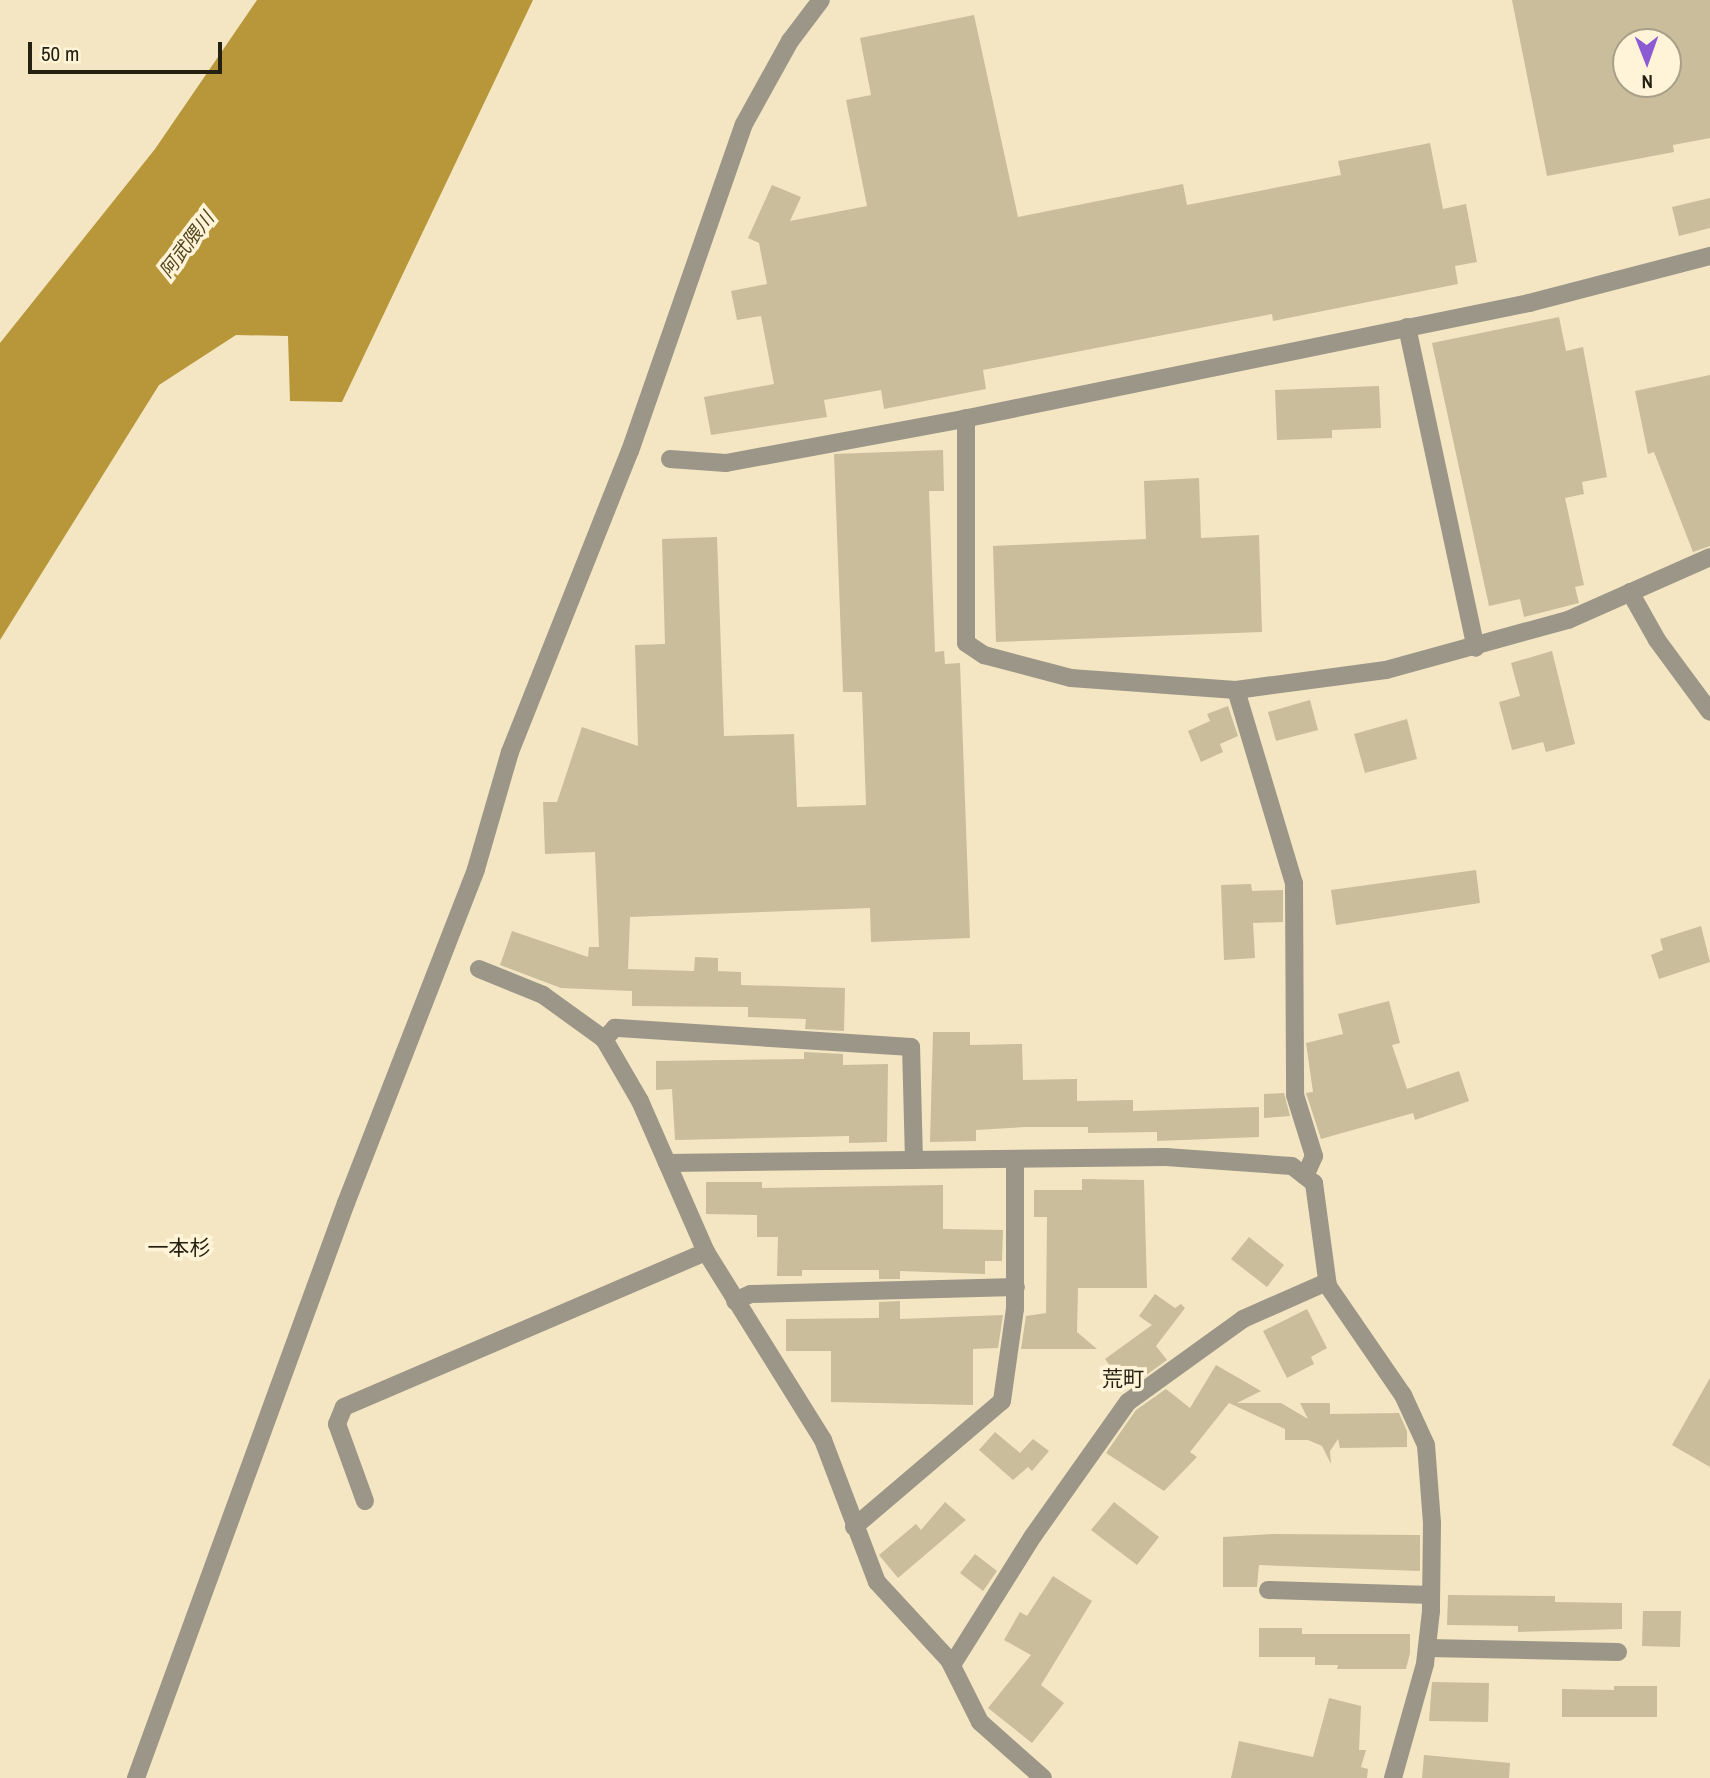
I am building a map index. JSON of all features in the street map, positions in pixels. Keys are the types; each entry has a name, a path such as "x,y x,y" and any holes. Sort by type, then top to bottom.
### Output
{"street":[{"path":"136,1778 346,1203 476,869 510,752 630,451 744,124 790,41 821,0"},
{"path":"670,458 726,463 966,418 1529,303 1710,256"},
{"path":"1407,327 1476,648"},
{"path":"966,418 966,643 971,648 1072,678 1236,690 1386,670 1476,648 1567,620 1710,557"},
{"path":"1630,592 1657,640 1710,712"},
{"path":"1236,690 1294,883 1295,1095 1314,1156 1305,1176"},
{"path":"479,968 543,995 604,1039 640,1101 706,1252 823,1440 877,1582 952,1665 980,1722 1043,1778"},
{"path":"604,1039 615,1028 911,1047 914,1160"},
{"path":"667,1163 1166,1157 1292,1166 1305,1176 1314,1184 1327,1282 1419,1423 1426,1445 1432,1523 1427,1648 1393,1778"},
{"path":"854,1527 1002,1401 1016,1287 1015,1159"},
{"path":"365,1502 337,1424 344,1406 706,1252"},
{"path":"952,1665 1033,1536 1128,1402 1243,1318 1327,1282"},
{"path":"735,1301 751,1294 1016,1287"},
{"path":"1268,1590 1431,1595"},
{"path":"1427,1648 1618,1651"}],"water":[{"name":"阿武隈川","path":"257,0 533,0 342,402 290,401 288,336 236,335 159,385 0,640 0,343 155,149"}],"building":[{"path":"1512,0 1710,0 1710,138 1673,145 1674,152 1547,176"},
{"path":"974,15 1018,217 1183,184 1187,205 1341,175 1338,161 1430,143 1443,209 1466,204 1477,262 1455,266 1458,284 1273,321 1272,314 983,370 986,389 884,409 881,390 824,400 827,417 711,435 704,397 774,384 761,316 737,320 731,291 767,284 759,243 748,238 772,185 801,197 790,221 867,206 846,100 871,95 860,38"},
{"path":"1710,198 1710,228 1679,236 1672,207"},
{"path":"1559,317 1566,351 1583,347 1607,477 1582,482 1584,494 1565,498 1584,585 1575,587 1579,603 1524,617 1520,599 1489,606 1432,343"},
{"path":"1710,375 1710,546 1693,552 1654,452 1648,454 1635,391"},
{"path":"1379,386 1381,428 1332,430 1332,438 1277,440 1275,390"},
{"path":"943,450 944,491 929,491 935,652 944,651 945,664 960,663 970,938 871,942 870,908 630,917 628,969 694,971 695,957 718,958 718,971 741,972 741,985 845,988 844,1031 805,1029 806,1019 748,1017 748,1007 632,1006 632,991 561,988 500,965 512,931 588,957 589,947 599,947 595,852 545,854 543,802 557,802 582,727 638,746 635,645 665,644 662,539 717,537 724,736 794,734 797,807 866,805 862,692 843,692 834,454"},
{"path":"1199,478 1201,538 1259,535 1262,632 996,642 993,546 1146,539 1144,481"},
{"path":"1552,651 1575,744 1546,752 1543,742 1512,750 1499,702 1520,696 1511,663"},
{"path":"1310,700 1318,730 1276,741 1268,712"},
{"path":"1228,706 1238,736 1220,744 1223,752 1201,762 1188,731 1210,721 1207,714"},
{"path":"1407,719 1417,759 1365,773 1354,734"},
{"path":"1476,870 1480,903 1336,925 1331,890"},
{"path":"1251,884 1252,891 1283,890 1283,922 1253,923 1255,958 1224,960 1221,885"},
{"path":"1701,926 1710,962 1659,979 1651,955 1663,950 1660,939"},
{"path":"1389,1001 1400,1043 1392,1045 1407,1089 1459,1071 1469,1101 1415,1120 1413,1113 1321,1139 1306,1093 1313,1092 1306,1043 1343,1034 1338,1014"},
{"path":"933,1032 970,1032 970,1045 1022,1044 1023,1080 1077,1079 1077,1101 1133,1100 1133,1111 1259,1107 1259,1137 1157,1141 1157,1132 1088,1133 1088,1127 1025,1127 976,1130 976,1141 930,1142"},
{"path":"804,1052 843,1054 843,1065 888,1064 887,1142 849,1143 849,1136 675,1140 672,1089 656,1090 656,1061 804,1059"},
{"path":"1284,1093 1290,1116 1264,1118 1264,1094"},
{"path":"1082,1179 1144,1180 1147,1288 1078,1288 1077,1332 1097,1349 1021,1349 1026,1316 1046,1313 1047,1217 1034,1217 1034,1190 1082,1190"},
{"path":"706,1182 762,1182 762,1188 943,1185 943,1229 1003,1230 1002,1261 985,1261 985,1274 900,1271 900,1279 879,1279 879,1270 802,1270 802,1276 777,1276 778,1237 757,1237 757,1215 706,1214"},
{"path":"1249,1237 1284,1265 1267,1287 1231,1259"},
{"path":"1155,1294 1175,1308 1181,1304 1185,1308 1156,1346 1167,1360 1127,1389 1105,1359 1152,1325 1139,1316"},
{"path":"900,1301 900,1319 1003,1315 998,1348 973,1349 973,1405 831,1402 831,1351 786,1351 786,1319 879,1318 879,1302"},
{"path":"1307,1309 1327,1348 1311,1357 1314,1364 1287,1378 1263,1331"},
{"path":"1216,1365 1261,1391 1237,1403 1281,1403 1308,1419 1300,1403 1330,1403 1330,1414 1399,1413 1407,1431 1407,1447 1340,1448 1338,1439 1330,1451 1331,1464 1322,1446 1308,1440 1285,1440 1285,1429 1229,1403 1190,1452 1197,1457 1164,1491 1106,1453 1136,1410 1166,1389 1190,1408"},
{"path":"1710,1378 1710,1467 1672,1445"},
{"path":"995,1432 1020,1453 1033,1439 1049,1451 1032,1471 1028,1467 1013,1480 979,1450"},
{"path":"945,1502 966,1520 898,1578 879,1555 916,1524 921,1530"},
{"path":"1114,1502 1159,1537 1137,1565 1091,1530"},
{"path":"1273,1534 1420,1535 1420,1571 1259,1565 1257,1587 1223,1587 1223,1537"},
{"path":"975,1554 997,1571 983,1591 960,1573"},
{"path":"1053,1576 1092,1601 1041,1685 1064,1703 1032,1743 988,1708 1031,1655 1004,1640 1020,1612 1027,1616"},
{"path":"1448,1595 1555,1596 1555,1602 1622,1603 1622,1629 1518,1632 1518,1626 1447,1625"},
{"path":"1643,1611 1681,1611 1680,1647 1642,1646"},
{"path":"1259,1628 1302,1628 1302,1634 1410,1634 1410,1653 1406,1669 1337,1669 1338,1665 1315,1665 1315,1657 1259,1657"},
{"path":"1432,1682 1489,1683 1488,1722 1429,1721"},
{"path":"1614,1686 1657,1686 1657,1717 1562,1717 1562,1689 1614,1690"},
{"path":"1329,1698 1361,1706 1359,1750 1366,1750 1361,1767 1368,1769 1367,1778 1231,1778 1239,1741 1313,1757"},
{"path":"1424,1755 1510,1763 1509,1778 1422,1778"}],"district":[{"name":"一本杉","path":"179,1248"},
{"name":"荒町","path":"1123,1379"}]}
